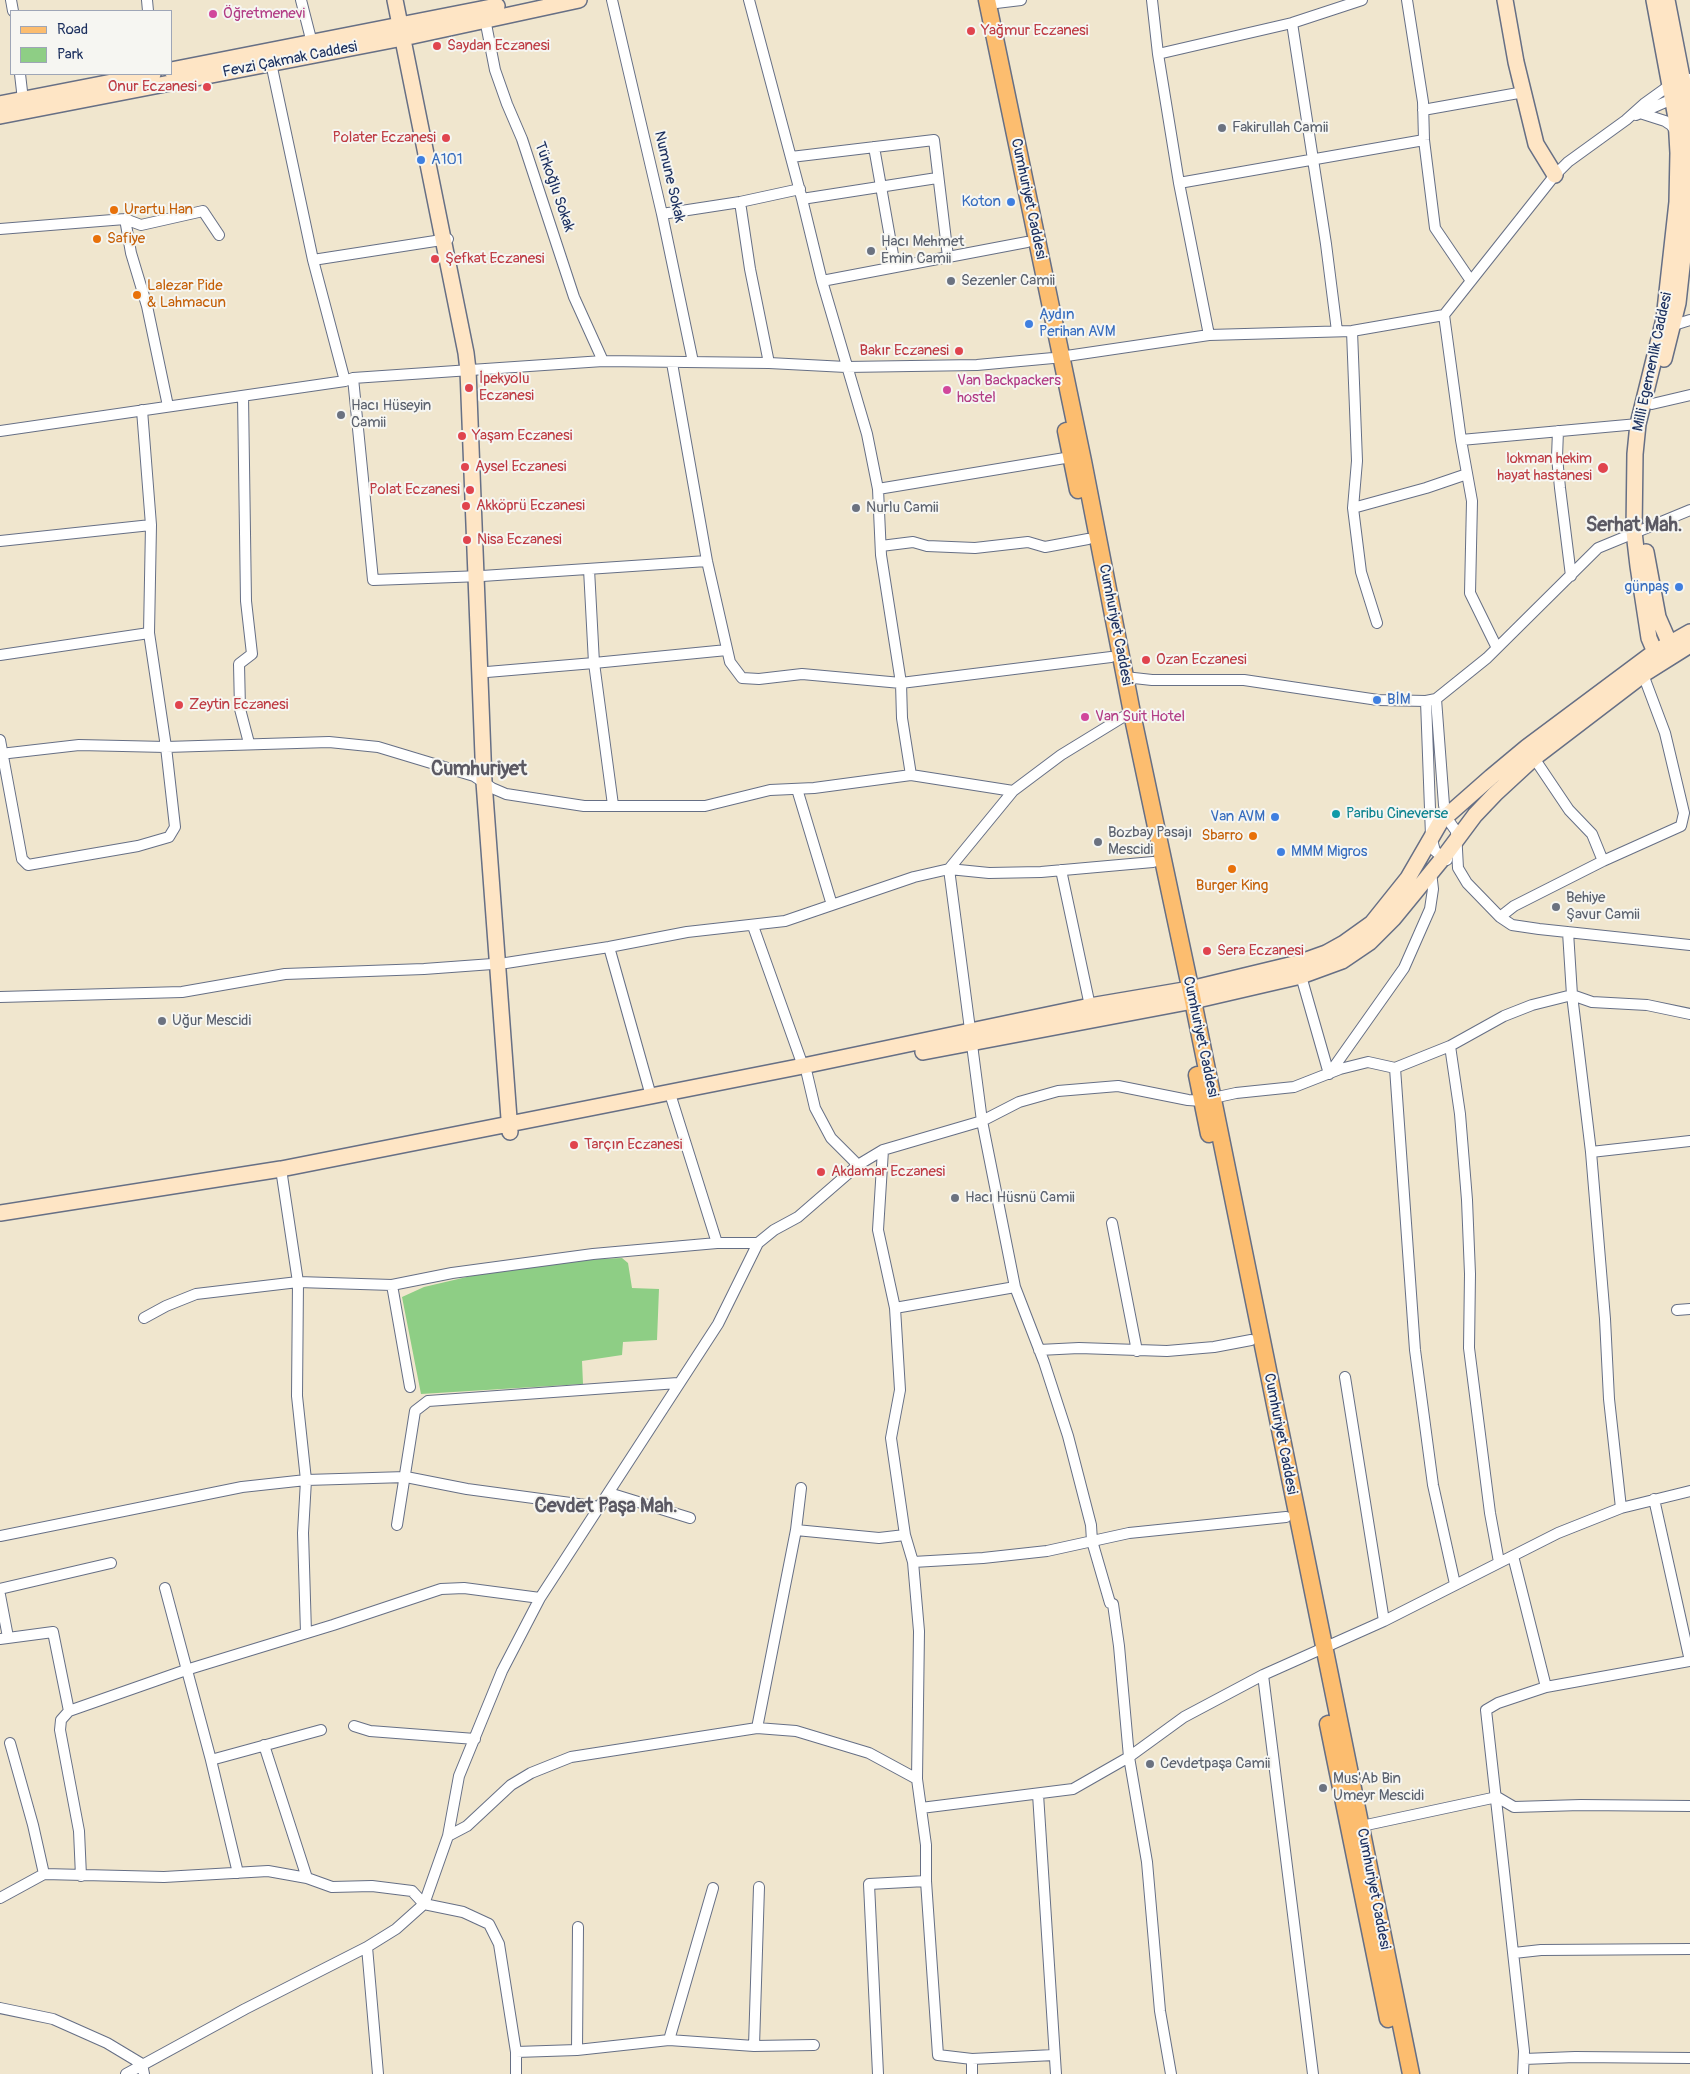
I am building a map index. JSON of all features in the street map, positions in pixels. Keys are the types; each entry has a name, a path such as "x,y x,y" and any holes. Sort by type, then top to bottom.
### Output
{"main road":[{"name":"Cumhuriyet Caddesi","path":"984,1 1027,242 1058,358 1071,458 1123,717 1153,862 1187,996"},
{"name":"Cumhuriyet Caddesi","path":"984,1 1125,677 1286,1517 1318,1651"},
{"name":"Cumhuriyet Caddesi","path":"1207,1100 1355,1828 1411,2074"},
{"name":"Cumhuriyet Caddesi","path":"1355,1828 1399,2074"}],"street":[{"path":"300,0 312,43"},
{"path":"397,0 446,239 466,353 472,370 488,785 514,1126"},
{"path":"172,70 312,43 404,31 528,0"},
{"name":"Fevzi Çakmak Caddesi","path":"0,116 271,63 404,31 485,19 579,0"},
{"name":"Numune Sokak","path":"612,0 662,214 693,362"},
{"path":"749,0 801,194 822,281 867,434 878,489 881,546 900,683 902,718 911,775"},
{"path":"984,1 1022,0"},
{"path":"1152,0 1158,54 1179,184 1209,335"},
{"path":"1158,54 1292,22 1362,0"},
{"path":"1407,0 1423,110 1424,140 1435,228 1471,282"},
{"path":"1505,0 1536,144 1555,175"},
{"name":"Milli Egemenlik Caddesi","path":"1654,0 1688,108 1690,193 1685,254 1674,325 1652,404 1644,453 1639,530 1658,617 1671,648"},
{"name":"Milli Egemenlik Caddesi","path":"1656,658 1646,620 1635,454 1638,424 1665,310 1677,202 1678,134 1682,87 1667,0"},
{"name":"Türkoğlu Sokak","path":"485,19 495,70 522,139 574,296 602,361"},
{"path":"1292,22 1326,244 1337,331"},
{"path":"271,63 313,260 349,380 373,580 479,576 707,561"},
{"path":"20,75 23,100"},
{"path":"0,104 148,75"},
{"path":"1626,120 1682,87"},
{"path":"0,431 349,380 472,370 602,361 769,363 846,367 977,365 1058,358 1209,335 1352,331 1444,315 1555,175 1568,162 1626,120 1645,103 1682,87"},
{"path":"1423,110 1524,92"},
{"path":"1640,113 1665,121 1678,134"},
{"path":"791,157 934,140 937,178 948,257"},
{"path":"1179,184 1424,140"},
{"path":"874,147 895,266"},
{"path":"662,214 801,194 937,178"},
{"path":"740,202 750,269 769,363"},
{"path":"0,229 125,219 141,225 203,211 219,235"},
{"path":"125,219 131,253 147,306 168,406"},
{"path":"313,260 446,239"},
{"path":"822,281 1027,242"},
{"path":"1444,315 1461,440 1472,501 1470,593 1497,648"},
{"path":"1674,325 1690,320"},
{"path":"1352,331 1357,461 1353,508 1361,572 1377,623"},
{"path":"672,363 707,561 726,650 730,662 742,678 759,679 802,674 900,683 1111,656"},
{"path":"1652,404 1690,395"},
{"path":"243,396 246,601 252,654 239,664 240,709 249,743"},
{"path":"0,740 22,858 28,865 86,856 169,837 175,828 166,747 149,633 151,525 142,410"},
{"path":"1461,440 1638,424"},
{"path":"1558,431 1557,457 1559,481 1571,576"},
{"path":"878,489 1071,458"},
{"path":"1353,508 1426,488 1467,474"},
{"path":"1125,677 1152,680 1244,680 1378,700 1431,700 1497,648 1598,548 1690,510"},
{"path":"0,541 151,525"},
{"path":"881,546 913,542 927,546 975,548 1028,542 1045,547 1088,539"},
{"path":"589,569 594,663 613,805"},
{"path":"479,576 487,672 488,785"},
{"path":"971,1037 1090,1006 1187,996 1298,963 1326,953 1344,943 1360,933 1383,910 1419,861 1431,836 1446,817 1526,747 1671,648 1690,632"},
{"path":"0,655 149,633"},
{"path":"1671,648 1690,645"},
{"path":"487,672 726,650"},
{"path":"514,1126 672,1100 805,1070 971,1037 1301,976 1342,961 1370,942 1393,919 1495,794 1534,758 1641,669"},
{"path":"1500,917 1514,906 1603,861 1681,826 1686,805 1665,733 1641,669"},
{"path":"1431,700 1446,817 1452,822 1457,839 1458,868"},
{"path":"1431,700 1431,836 1435,851 1458,868 1467,883 1500,917 1512,925 1690,945"},
{"path":"1123,717 1061,755 1013,791 949,869 982,1121 1015,1287 1068,1436 1091,1525 1092,1541 1110,1603 1113,1604 1119,1646 1129,1757 1147,1862 1160,2011 1171,2074"},
{"path":"2,754 79,745 166,747 329,742 378,747 474,776 506,794 584,806 705,806 770,790 911,775 1013,791"},
{"path":"1534,758 1569,810 1592,834 1603,861"},
{"path":"797,788 832,905"},
{"path":"0,997 182,992 285,974 502,963 609,947 687,932 785,921 914,877 949,869 989,873 1060,870 1153,862"},
{"path":"1060,870 1090,1006"},
{"path":"1329,1074 1404,968 1430,909 1433,889 1430,872"},
{"path":"753,926 805,1070 814,1108 831,1138 858,1165"},
{"path":"1568,932 1572,995 1591,1152 1610,1399 1621,1508"},
{"path":"609,947 651,1096"},
{"path":"1301,976 1329,1074"},
{"path":"126,2074 143,2069 367,1947 396,1929 424,1904 448,1836 459,1776 502,1671 540,1598 718,1324 758,1243 774,1230 798,1217 858,1165 883,1150 982,1121 1019,1102 1058,1091 1118,1086 1188,1100 1207,1100 1236,1093 1294,1087 1340,1069 1368,1062 1395,1068 1450,1046 1504,1016 1532,1005 1572,995 1592,1002 1647,1004 1690,1014"},
{"path":"1450,1046 1460,1114 1467,1200 1470,1274 1469,1348 1490,1513 1499,1562"},
{"path":"1395,1068 1415,1350 1433,1485 1455,1584"},
{"path":"0,1223 282,1173 651,1096 805,1070"},
{"path":"672,1100 717,1242"},
{"path":"1591,1152 1690,1141"},
{"path":"883,1150 878,1230 895,1308 900,1390 891,1438 905,1535 913,1562 919,1630 917,1779 926,1846 926,1881 938,2055 972,2059 1054,2055"},
{"path":"0,1213 282,1173"},
{"path":"282,1173 298,1282 297,1396 306,1480 303,1533 306,1633"},
{"path":"1112,1223 1137,1351"},
{"path":"144,1318 166,1306 196,1294 298,1282 392,1285 452,1273 593,1254 717,1242 758,1243"},
{"path":"392,1285 410,1387"},
{"path":"895,1308 1015,1287"},
{"path":"1677,1310 1690,1308"},
{"path":"1039,1350 1079,1348 1137,1351 1214,1347 1251,1340"},
{"path":"1345,1377 1384,1621"},
{"path":"397,1525 415,1410 428,1401 678,1383"},
{"path":"0,1536 242,1487 306,1480 406,1477 467,1489 600,1507"},
{"path":"757,1728 796,1530 801,1488"},
{"path":"922,1808 1073,1789 1129,1757 1184,1717 1263,1675 1384,1621 1558,1532 1621,1508 1690,1491"},
{"path":"609,1493 690,1518"},
{"path":"1523,2074 1524,2059 1514,1953 1505,1890 1497,1797 1486,1710 1498,1703 1546,1687 1690,1661 1654,1499"},
{"path":"913,1562 984,1558 1047,1551 1129,1533 1286,1517"},
{"path":"796,1530 879,1538 905,1535"},
{"path":"1513,1556 1546,1687"},
{"path":"0,1589 110,1563"},
{"path":"165,1588 211,1760 238,1873"},
{"path":"81,1876 79,1831 60,1730 60,1720 69,1711 186,1670 441,1589 464,1588 540,1598"},
{"path":"0,1594 4,1638 53,1632 69,1711"},
{"path":"1263,1675 1313,2074"},
{"path":"354,1726 370,1731 475,1739"},
{"path":"448,1836 467,1826 512,1785 531,1773 572,1757 757,1728 796,1730 869,1753 917,1779"},
{"path":"211,1760 320,1730"},
{"path":"10,1742 33,1825 44,1874"},
{"path":"264,1745 307,1878"},
{"path":"1038,1794 1056,2074"},
{"path":"1355,1828 1497,1797 1514,1807 1581,1804 1690,1806"},
{"path":"0,1898 44,1874 164,1877 268,1871 307,1878 332,1887 372,1886 412,1891 424,1904 463,1912 489,1924 499,1944 516,2052 516,2074"},
{"path":"878,2074 869,1884 926,1881"},
{"path":"754,2046 759,1887"},
{"path":"669,2040 713,1888"},
{"path":"577,2050 578,1927"},
{"path":"367,1947 378,2074"},
{"path":"1514,1953 1541,1950 1690,1949"},
{"path":"0,2008 54,2019 107,2043 143,2069"},
{"path":"516,2052 577,2050 669,2040 754,2046 814,2045"},
{"path":"1524,2059 1575,2056 1690,2058"},
{"path":"972,2059 972,2074"}],"green space":[{"path":"622,1258 628,1263 632,1288 659,1289 657,1340 623,1342 622,1355 582,1361 583,1384 421,1394 402,1297 424,1287 488,1272 578,1260"}],"place":[{"name":"Öğretmenevi","path":"213,14"},
{"name":"Yağmur Eczanesi","path":"971,31"},
{"name":"Saydan Eczanesi","path":"437,46"},
{"name":"Onur Eczanesi","path":"207,87"},
{"name":"Fakirullah Camii","path":"1222,128"},
{"name":"Polater Eczanesi","path":"446,138"},
{"name":"A101","path":"421,160"},
{"name":"Koton","path":"1011,202"},
{"name":"Urartu Han","path":"114,210"},
{"name":"Safiye","path":"97,239"},
{"name":"Hacı Mehmet Emin Camii","path":"871,251"},
{"name":"Şefkat Eczanesi","path":"435,259"},
{"name":"Sezenler Camii","path":"951,281"},
{"name":"Lalezar Pide & Lahmacun","path":"137,295"},
{"name":"Aydın Perihan AVM","path":"1029,324"},
{"name":"Bakır Eczanesi","path":"959,351"},
{"name":"İpekyolu Eczanesi","path":"469,388"},
{"name":"Van Backpackers hostel","path":"947,390"},
{"name":"Hacı Hüseyin Camii","path":"341,415"},
{"name":"Yaşam Eczanesi","path":"462,436"},
{"name":"Aysel Eczanesi","path":"465,467"},
{"name":"lokman hekim hayat hastanesi","path":"1603,468"},
{"name":"Polat Eczanesi","path":"470,490"},
{"name":"Akköprü Eczanesi","path":"466,506"},
{"name":"Nurlu Camii","path":"856,508"},
{"name":"Nisa Eczanesi","path":"467,540"},
{"name":"günpaş","path":"1679,587"},
{"name":"Ozan Eczanesi","path":"1146,660"},
{"name":"BİM","path":"1377,700"},
{"name":"Zeytin Eczanesi","path":"179,705"},
{"name":"Van Suit Hotel","path":"1085,717"},
{"name":"Paribu Cineverse","path":"1336,814"},
{"name":"Van AVM","path":"1275,817"},
{"name":"Sbarro","path":"1253,836"},
{"name":"Bozbay Pasajı Mescidi","path":"1098,842"},
{"name":"MMM Migros","path":"1281,852"},
{"name":"Burger King","path":"1232,869"},
{"name":"Behiye Şavur Camii","path":"1556,907"},
{"name":"Sera Eczanesi","path":"1207,951"},
{"name":"Uğur Mescidi","path":"162,1021"},
{"name":"Tarçın Eczanesi","path":"574,1145"},
{"name":"Akdamar Eczanesi","path":"821,1172"},
{"name":"Hacı Hüsnü Camii","path":"955,1198"},
{"name":"Cevdetpaşa Camii","path":"1150,1764"},
{"name":"Mus'Ab Bin Umeyr Mescidi","path":"1323,1788"}],"district":[{"name":"Serhat Mah.","path":"1634,526"},
{"name":"Cumhuriyet","path":"479,770"},
{"name":"Cevdet Paşa Mah.","path":"606,1507"}]}
